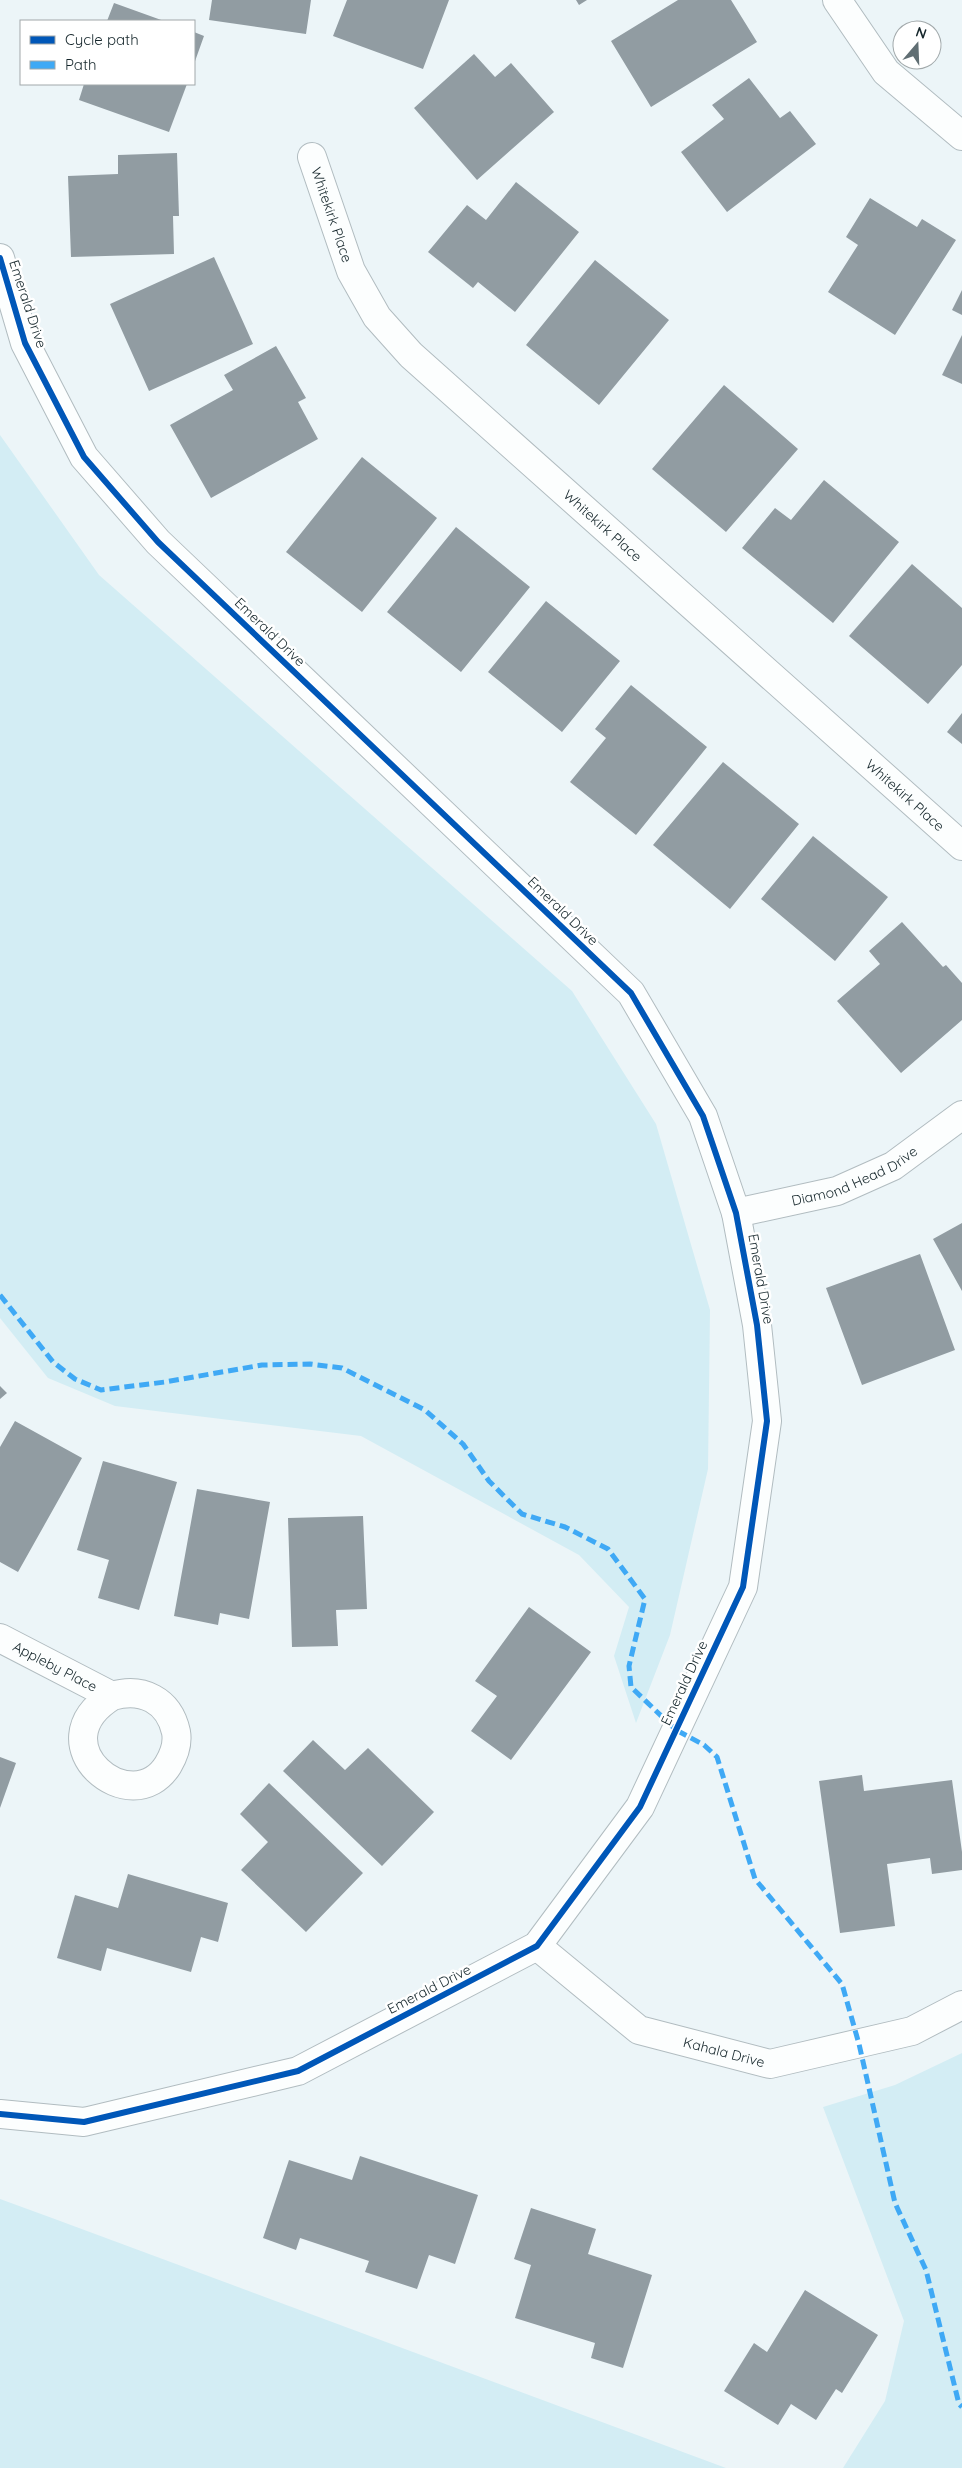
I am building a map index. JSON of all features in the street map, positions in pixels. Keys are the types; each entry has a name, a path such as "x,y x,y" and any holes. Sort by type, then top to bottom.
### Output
{"street":[{"path":"836,0 886,72 962,136"},
{"name":"Whitekirk Place","path":"312,157 351,271 377,317 411,355 962,846"},
{"name":"Emerald Drive","path":"0,258 25,343 84,456 158,542 631,993 703,1116 736,1213 757,1325 767,1421 743,1587 640,1807 537,1946 298,2071 84,2122 0,2114"},
{"name":"Diamond Head Drive","path":"736,1213 845,1187 894,1166 962,1115"},
{"name":"Appleby Place","path":"0,1638 112,1696"},
{"name":"Kahala Drive","path":"537,1946 639,2030 770,2064 912,2031 962,2005"}],"shaded area":[{"path":"0,435 99,575 572,991 656,1124 710,1310 708,1469 670,1635 636,1723 614,1656 629,1607 579,1555 361,1436 115,1406 48,1378 0,1318"},
{"path":"962,2053 962,2468 843,2468 885,2401 904,2321 823,2107 895,2085"},
{"path":"0,2199 52,2218 726,2468 0,2468"}],"building":[{"path":"212,0 311,0 306,34 209,20"},
{"path":"347,0 449,0 423,69 333,36"},
{"path":"576,0 587,0 579,5"},
{"path":"678,0 731,0 757,42 651,107 611,41"},
{"path":"114,3 161,20 107,20"},
{"path":"195,32 204,36 195,61"},
{"path":"474,54 495,77 511,63 554,112 477,180 414,108"},
{"path":"749,78 780,118 790,111 816,144 727,212 681,152 724,119 712,105"},
{"path":"84,85 187,85 169,132 79,100"},
{"path":"177,153 179,216 173,216 174,254 71,257 68,176 118,174 118,155"},
{"path":"516,182 579,232 515,312 478,282 473,288 428,252 467,205 486,220"},
{"path":"870,198 917,227 922,219 956,240 895,335 828,292 858,245 846,237"},
{"path":"214,257 253,344 149,391 110,304"},
{"path":"595,260 669,320 599,405 526,345"},
{"path":"962,290 962,315 952,310"},
{"path":"962,335 962,384 942,375"},
{"path":"276,346 306,398 298,402 318,439 211,498 170,425 233,390 224,375"},
{"path":"724,385 798,449 726,532 652,469"},
{"path":"362,457 437,518 362,612 286,552"},
{"path":"824,480 899,542 833,623 742,548 775,508 791,520"},
{"path":"456,527 530,587 461,672 387,612"},
{"path":"912,564 962,608 962,665 928,704 849,636"},
{"path":"546,601 620,661 562,732 488,672"},
{"path":"631,685 707,747 636,835 570,782 606,738 595,729"},
{"path":"962,713 962,744 947,732"},
{"path":"723,762 799,824 730,909 653,845"},
{"path":"813,836 888,897 835,961 761,899"},
{"path":"902,922 943,967 946,965 962,983 962,1020 901,1073 837,1001 880,964 869,951"},
{"path":"962,1223 962,1291 933,1239"},
{"path":"920,1254 955,1350 862,1385 826,1288"},
{"path":"0,1386 7,1393 0,1399"},
{"path":"15,1421 82,1458 18,1572 0,1562 0,1447"},
{"path":"103,1461 177,1482 139,1610 98,1598 109,1560 77,1550"},
{"path":"197,1489 270,1502 249,1619 220,1613 218,1625 174,1616"},
{"path":"363,1516 367,1609 336,1610 338,1646 292,1647 288,1518"},
{"path":"529,1607 591,1652 511,1760 471,1731 497,1696 475,1681"},
{"path":"313,1740 345,1770 368,1748 434,1812 382,1866 283,1771"},
{"path":"0,1757 16,1763 0,1808"},
{"path":"862,1775 864,1791 952,1780 962,1852 962,1870 932,1874 930,1858 887,1864 895,1926 840,1933 819,1781"},
{"path":"269,1783 363,1873 306,1932 241,1870 268,1842 240,1814"},
{"path":"128,1874 228,1903 218,1942 201,1937 191,1972 107,1948 101,1971 57,1958 75,1895 118,1908"},
{"path":"360,2156 478,2195 455,2264 429,2255 417,2289 365,2272 369,2261 300,2238 296,2250 263,2238 289,2160 352,2180"},
{"path":"531,2208 596,2229 588,2254 652,2275 623,2368 591,2358 595,2343 515,2318 531,2265 514,2259"},
{"path":"805,2290 878,2335 842,2393 836,2389 816,2420 791,2404 778,2425 724,2391 754,2343 767,2352"}],"marked path":[{"path":"0,1295 53,1362 75,1379 101,1390 165,1382 262,1365 310,1364 342,1368 425,1410 463,1444 489,1481 522,1514 565,1527 608,1549 645,1599 629,1666 631,1687 676,1730 704,1745 717,1757 755,1879 842,1984 859,2044 895,2203 926,2270 959,2404 962,2407"}],"cycle path":[{"path":"0,258 25,343 84,457 158,542 631,993 703,1116 736,1213 757,1325 767,1421 743,1587 640,1807 537,1946 298,2071 84,2122 0,2114"}]}
